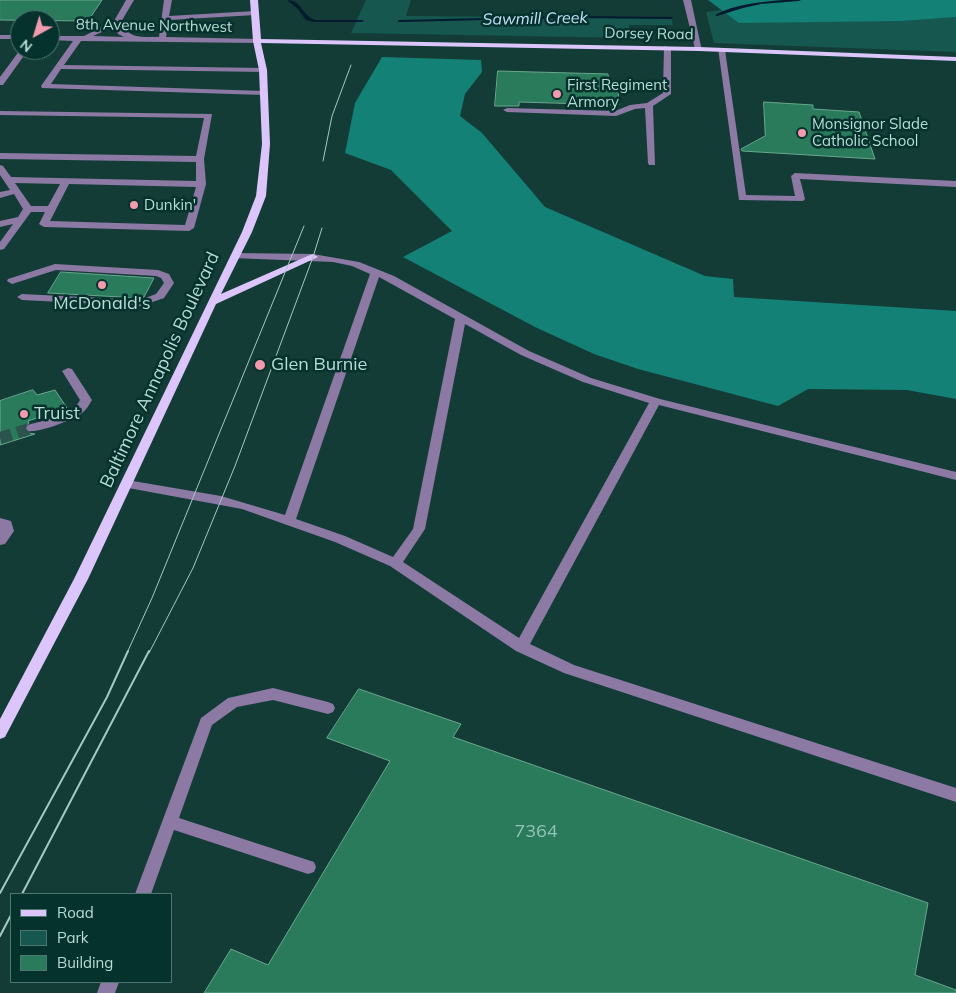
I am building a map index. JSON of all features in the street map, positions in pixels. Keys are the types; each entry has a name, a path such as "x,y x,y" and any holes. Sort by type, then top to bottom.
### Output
{"main road":[{"name":"Baltimore Annapolis Boulevard","path":"0,734 53,634 127,484 212,302 247,232 260,196 266,144 264,70 257,41 254,0"},
{"name":"Dorsey Road","path":"257,41 667,48 956,59"},
{"name":"Dorsey Road","path":"860,56 956,66"},
{"path":"212,302 313,257"}],"street":[{"path":"130,0 118,22 81,38 45,86 264,93"},
{"path":"162,40 167,18 168,0"},
{"path":"687,0 699,49"},
{"path":"167,18 255,13"},
{"path":"118,22 121,32 134,39"},
{"name":"8th Avenue Northwest","path":"60,38 257,41"},
{"path":"507,110 616,114 633,107 650,105 667,94 667,48"},
{"path":"721,50 742,198 800,199 795,176 956,184"},
{"path":"0,83 17,60"},
{"path":"59,67 264,70"},
{"path":"650,105 652,163"},
{"path":"0,113 209,116 200,159 201,184 189,228 44,224 66,181"},
{"path":"0,156 200,159"},
{"path":"0,168 28,209"},
{"path":"8,180 201,184"},
{"path":"0,195 16,191"},
{"path":"28,209 51,209"},
{"path":"1,247 28,209"},
{"path":"0,224 21,218"},
{"path":"235,256 313,257 338,260 376,272 551,365 595,383 656,401 956,476"},
{"path":"12,281 55,267 158,272 165,276 169,283 160,296 141,303 22,297"},
{"path":"289,521 376,272"},
{"path":"395,563 409,546 419,529 461,317"},
{"path":"32,428 74,414 84,408 86,400 68,371"},
{"path":"521,646 656,401"},
{"path":"127,484 221,500 340,539 395,563 521,646 560,665 595,678 956,794"},
{"path":"0,522 6,524 8,531 0,541"},
{"path":"143,893 206,722 233,702 272,694 328,708"},
{"path":"170,822 308,866"}],"green space":[{"path":"366,0 411,0 406,16 671,18 673,25 629,25 631,38 351,33"},
{"path":"708,0 956,0 956,17 901,21 739,23"},
{"path":"794,0 956,0 956,52 714,43 706,12"},
{"path":"382,57 481,60 482,72 465,94 460,116 482,133 545,207 705,276 733,279 734,297 956,311 956,399 907,390 808,389 778,406 638,369 594,354 535,327 403,257 452,231 391,170 345,153 355,103"}],"building":[{"path":"0,0 102,0 88,21 60,21 60,10 10,10 10,20 0,20"},
{"name":"First Regiment Armory","path":"498,71 608,74 609,85 618,85 619,105 519,102 519,106 495,106"},
{"name":"Monsignor Slade Catholic School","path":"764,102 813,105 813,109 859,112 875,159 742,151 741,149 765,136"},
{"name":"McDonald's","path":"61,272 154,278 144,297 140,298 48,293"},
{"name":"Truist","path":"33,390 37,395 55,390 67,408 28,421 29,423 24,429 28,433 35,434 0,445 0,401"},
{"path":"359,689 461,724 453,737 928,903 915,975 956,990 956,993 204,993 231,949 268,965 390,761 327,738"}],"waterway":[{"name":"Sawmill Creek","path":"289,0 299,7 308,19 315,21 362,21"},
{"name":"Sawmill Creek","path":"717,15 761,3 799,0"},
{"name":"Sawmill Creek","path":"399,21 574,17 671,18"}],"tunnel":[{"path":"0,438 32,428"}],"tram line":[{"path":"323,161 332,116 351,65"},
{"path":"127,653 152,598 304,226"},
{"path":"149,653 193,568 235,466 313,257 322,228"},
{"path":"0,893 107,697 128,651"},
{"path":"23,893 149,651"},
{"path":"0,936 10,917"}],"place":[{"name":"First Regiment Armory","path":"557,94"},
{"name":"Monsignor Slade Catholic School","path":"802,133"},
{"name":"Dunkin'","path":"134,205"},
{"name":"McDonald's","path":"102,285"},
{"name":"Glen Burnie","path":"260,365"},
{"name":"Truist","path":"24,414"}]}
